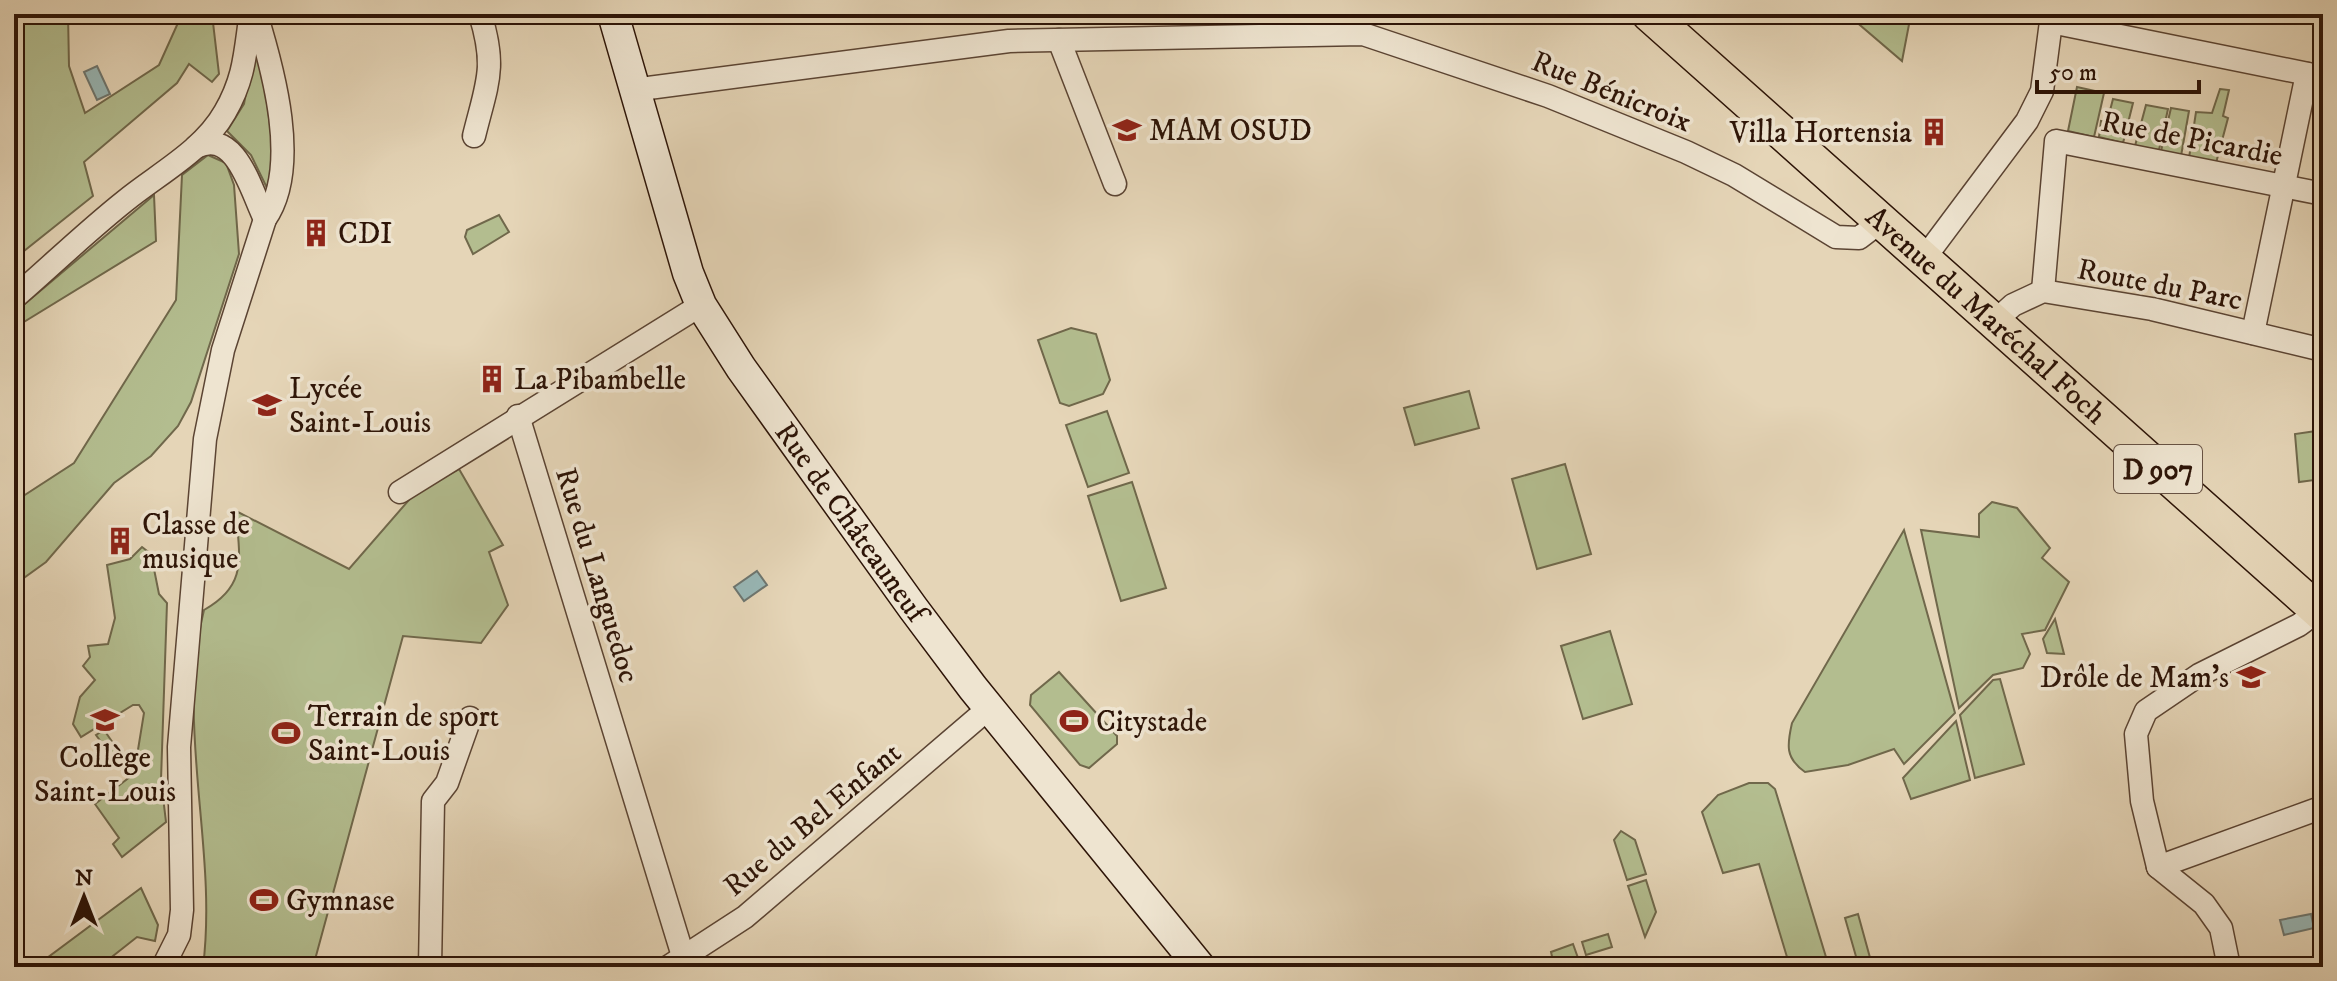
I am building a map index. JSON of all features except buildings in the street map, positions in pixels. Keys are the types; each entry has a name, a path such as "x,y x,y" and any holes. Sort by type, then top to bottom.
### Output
{"main road":[{"name":"Rue de Châteauneuf","path":"613,14 633,90 701,305 741,368 861,537 989,708 1200,967"},
{"name":"Avenue du Maréchal Foch","path":"1649,14 2320,613"}],"street":[{"path":"196,147 223,116 238,87 254,14"},
{"path":"163,967 179,935 182,910 179,747 205,439 223,350 265,219 275,204 280,168 280,114 254,14"},
{"path":"474,136 491,60 480,14"},
{"path":"1923,260 2027,121 2042,91 2052,18 2315,76 2283,186 2253,333"},
{"name":"Rue Bénicroix","path":"633,90 1009,41 1363,34 1548,96 1686,152 1734,175 1836,237 1859,238 1880,222"},
{"path":"1059,40 1115,184"},
{"path":"14,298 124,201 206,141 232,150 265,219"},
{"name":"Rue de Picardie","path":"2043,291 2056,141 2323,194"},
{"name":"Route du Parc","path":"1993,323 2013,305 2043,291 2152,309 2323,350"},
{"path":"400,492 701,305"},
{"name":"Rue du Languedoc","path":"518,416 675,962"},
{"path":"2229,967 2221,928 2204,904 2158,867 2142,801 2136,734 2146,711 2199,675 2320,613"},
{"name":"Rue du Bel Enfant","path":"675,962 745,917 989,708"},
{"path":"430,967 433,801 447,783 470,718"},
{"path":"2158,867 2323,807"}],"green space":[{"path":"14,14 68,14 69,66 85,113 159,65 182,14 212,14 219,74 212,82 189,64 177,83 84,162 93,196 14,259"},
{"path":"1847,14 1911,14 1902,61"},
{"path":"254,50 261,50 274,159 267,188 251,155 227,131 244,104"},
{"path":"2077,87 2104,93 2094,137 2068,131"},
{"path":"2220,89 2229,90 2223,116 2228,118 2216,163 2189,158 2196,112 2212,113"},
{"path":"2113,99 2133,103 2123,143 2099,137 2101,121 2107,122"},
{"path":"2146,105 2168,109 2159,150 2135,146"},
{"path":"2171,108 2189,111 2181,156 2161,151"},
{"path":"208,155 226,163 234,185 239,254 191,402 178,426 151,456 114,483 46,562 14,585 14,502 74,463 176,300 182,175"},
{"path":"154,195 156,241 14,328 14,313"},
{"path":"499,215 509,232 473,254 465,237 467,230"},
{"path":"1071,328 1096,334 1110,380 1103,394 1069,406 1060,403 1038,340"},
{"path":"1469,391 1479,428 1415,445 1404,408"},
{"path":"1107,411 1129,473 1088,487 1066,425"},
{"path":"2323,430 2323,494 2317,494 2314,480 2299,482 2295,434"},
{"path":"1565,464 1591,554 1537,569 1512,479"},
{"name":"Terrain de sport Saint-Louis","path":"459,469 503,545 489,552 508,605 481,643 403,636 313,967 203,967 205,878 195,744 196,654 204,610 218,600 235,580 239,556 236,511 349,569 415,493"},
{"path":"1132,482 1166,588 1121,601 1088,496"},
{"path":"1992,502 2017,508 2050,548 2042,558 2069,582 2045,630 2022,634 2030,654 2023,668 1993,675 1959,708 1921,530 1979,537 1979,514"},
{"path":"1904,530 1955,713 1904,764 1894,749 1848,765 1805,772 1794,762 1789,750 1792,723"},
{"path":"142,547 151,554 159,594 167,603 161,780 166,822 122,857 113,844 119,838 95,804 135,773 127,777 96,735 104,730 118,750 136,762 144,713 139,705 133,705 81,737 73,724 80,697 95,680 83,666 90,657 88,646 108,644 115,618 107,565 130,559"},
{"path":"2055,619 2064,654 2047,653 2043,639"},
{"path":"1610,631 1632,704 1583,719 1561,646"},
{"name":"Citystade","path":"1059,672 1117,736 1117,744 1089,768 1080,765 1030,705 1031,695"},
{"path":"2000,679 2024,764 1975,778 1960,715 1993,680"},
{"path":"1956,721 1970,780 1911,799 1903,778"},
{"path":"1749,783 1768,783 1775,789 1829,967 1790,967 1759,864 1723,873 1702,812 1718,795"},
{"path":"1621,831 1635,840 1646,874 1627,880 1614,840"},
{"path":"1646,880 1656,912 1645,937 1628,886"},
{"path":"141,888 158,925 155,941 137,937 99,967 48,967 43,961"},
{"path":"1858,914 1872,965 1859,967 1845,918"},
{"path":"1608,934 1612,947 1586,955 1582,942"},
{"path":"1573,944 1578,958 1561,965 1553,961 1551,952"}],"water":[{"path":"97,66 110,94 97,100 84,72"},
{"path":"757,571 767,585 744,601 734,587"},
{"path":"2311,914 2314,928 2284,935 2280,920"}],"place":[{"name":"MAM OSUD","path":"1127,130"},
{"name":"Villa Hortensia","path":"1934,132"},
{"name":"CDI","path":"316,233"},
{"name":"La Pibambelle","path":"492,379"},
{"name":"Lycée Saint-Louis","path":"267,405"},
{"name":"Classe de musique","path":"120,541"},
{"name":"Drôle de Mam's","path":"2251,677"},
{"name":"Collège Saint-Louis","path":"105,720"},
{"name":"Citystade","path":"1074,721"},
{"name":"Terrain de sport Saint-Louis","path":"286,733"},
{"name":"Gymnase","path":"264,900"}]}
